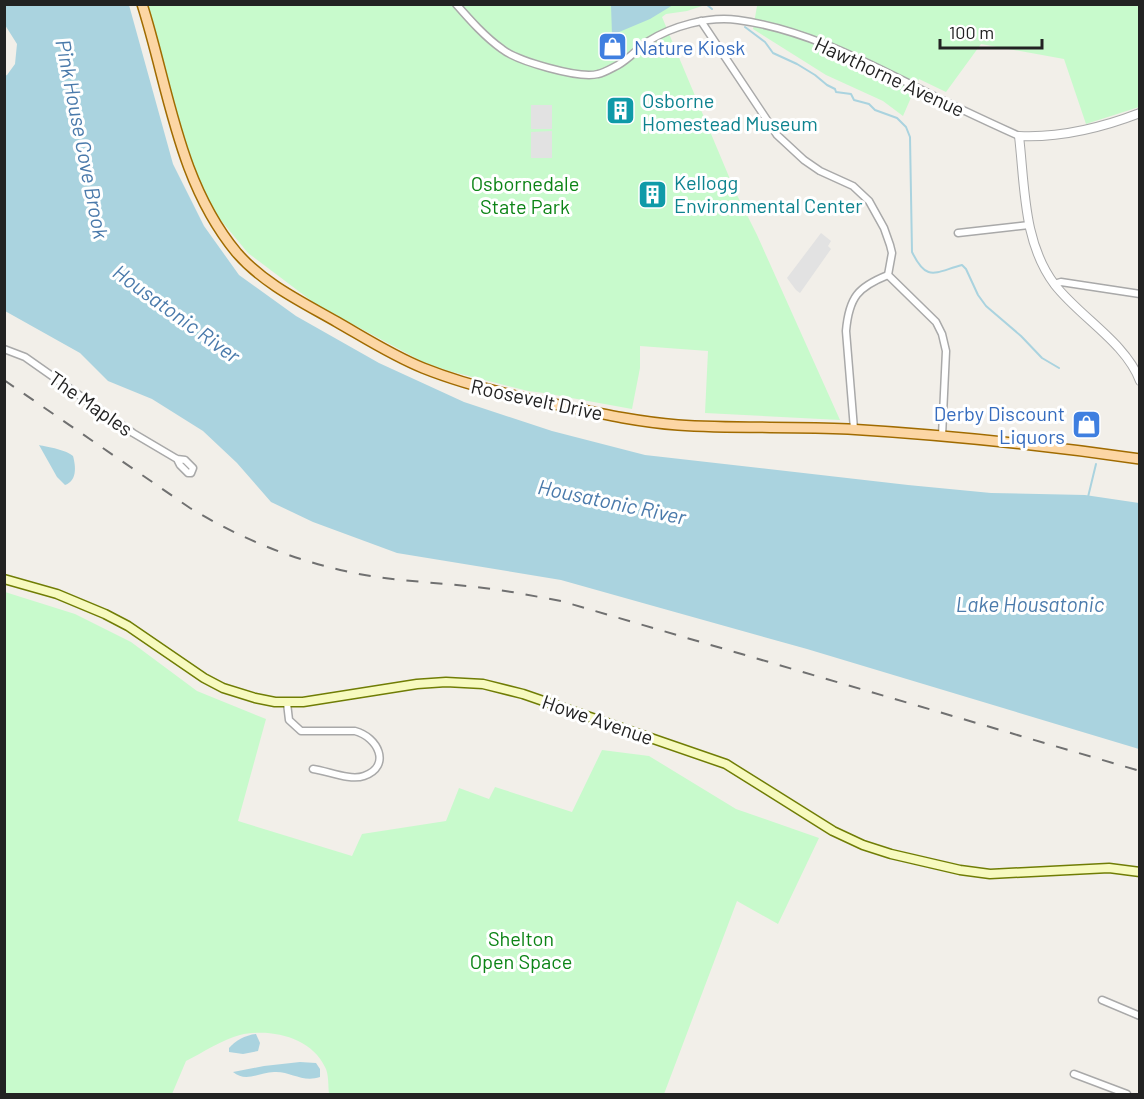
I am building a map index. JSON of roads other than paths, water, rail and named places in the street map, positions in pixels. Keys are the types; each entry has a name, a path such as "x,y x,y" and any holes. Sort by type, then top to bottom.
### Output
{"main road":[{"name":"Roosevelt Drive","path":"142,4 180,145 195,184 217,224 238,254 262,276 289,295 419,366 461,383 636,421 681,425 854,429 942,436 1140,459"},
{"name":"Howe Avenue","path":"4,579 57,594 128,626 204,678 223,688 255,698 287,703 330,699 417,684 446,682 483,684 523,694 726,764 833,831 862,845 891,854 960,870 990,874 1109,868 1140,872"}],"street":[{"name":"Hawthorne Avenue","path":"456,4 503,50 527,61 580,74 597,74 608,70 620,64 657,36 700,21 739,20 810,38 842,50 957,108 1019,136 1056,136 1106,125 1140,113"},
{"path":"700,21 777,135 804,160 820,171 853,186 869,201 884,228 890,245 892,253 888,275"},
{"path":"1019,136 1029,225 1038,257 1054,284 1120,350 1139,378"},
{"path":"957,233 1029,225"},
{"path":"854,429 847,320 858,291 888,275"},
{"path":"888,275 936,322 942,334 946,351 942,436"},
{"path":"1054,284 1061,282 1140,294"},
{"name":"The Maples","path":"4,349 25,357 133,434 177,459"},
{"path":"287,703 289,720 301,731 355,730 370,737 379,754 380,762 363,777 354,778 313,769"},
{"path":"1102,1000 1140,1016"},
{"path":"1074,1074 1126,1095"}],"water":[{"name":"Lake Housatonic","path":"5,4 129,5 173,164 204,226 239,275 296,316 379,363 464,402 552,431 645,455 908,485 991,493 1085,495 1139,503 1139,749 807,649 561,580 397,553 313,522 271,502 237,463 203,431 152,399 108,381 80,353 5,311 4,76 15,64 17,44 5,25"},
{"path":"611,4 673,5 650,19 612,35"},
{"path":"39,445 62,450 73,456 75,473 69,483 65,485 57,477"},
{"path":"256,1034 260,1043 258,1051 243,1054 229,1052 229,1048 237,1041"},
{"path":"300,1062 316,1063 320,1069 320,1077 308,1079 286,1073 269,1072 243,1077 233,1072 264,1066"}],"waterway":[{"path":"706,4 712,9"},
{"path":"745,27 765,42 773,53 815,75 836,92 851,94 854,100 869,104 875,110 897,118 906,127 910,137 912,252 917,262 927,272 932,273 962,265 986,306 1021,336 1042,358 1059,368"},
{"path":"1088,497 1096,464"}],"railway":[{"path":"4,380 190,508 246,538 304,560 361,574 487,588 561,601 1140,771"}],"place":[{"name":"Nature Kiosk","path":"613,47"},
{"name":"Osborne Homestead Museum","path":"621,111"},
{"name":"Kellogg Environmental Center","path":"653,194"},
{"name":"Derby Discount Liquors","path":"1086,425"}],"water label":[{"name":"Pink House Cove Brook","path":"83,139"},
{"name":"Housatonic River","path":"177,313"},
{"name":"Housatonic River","path":"612,501"}],"park label":[{"name":"Osbornedale State Park","path":"525,194"},
{"name":"Shelton Open Space","path":"521,950"}]}
